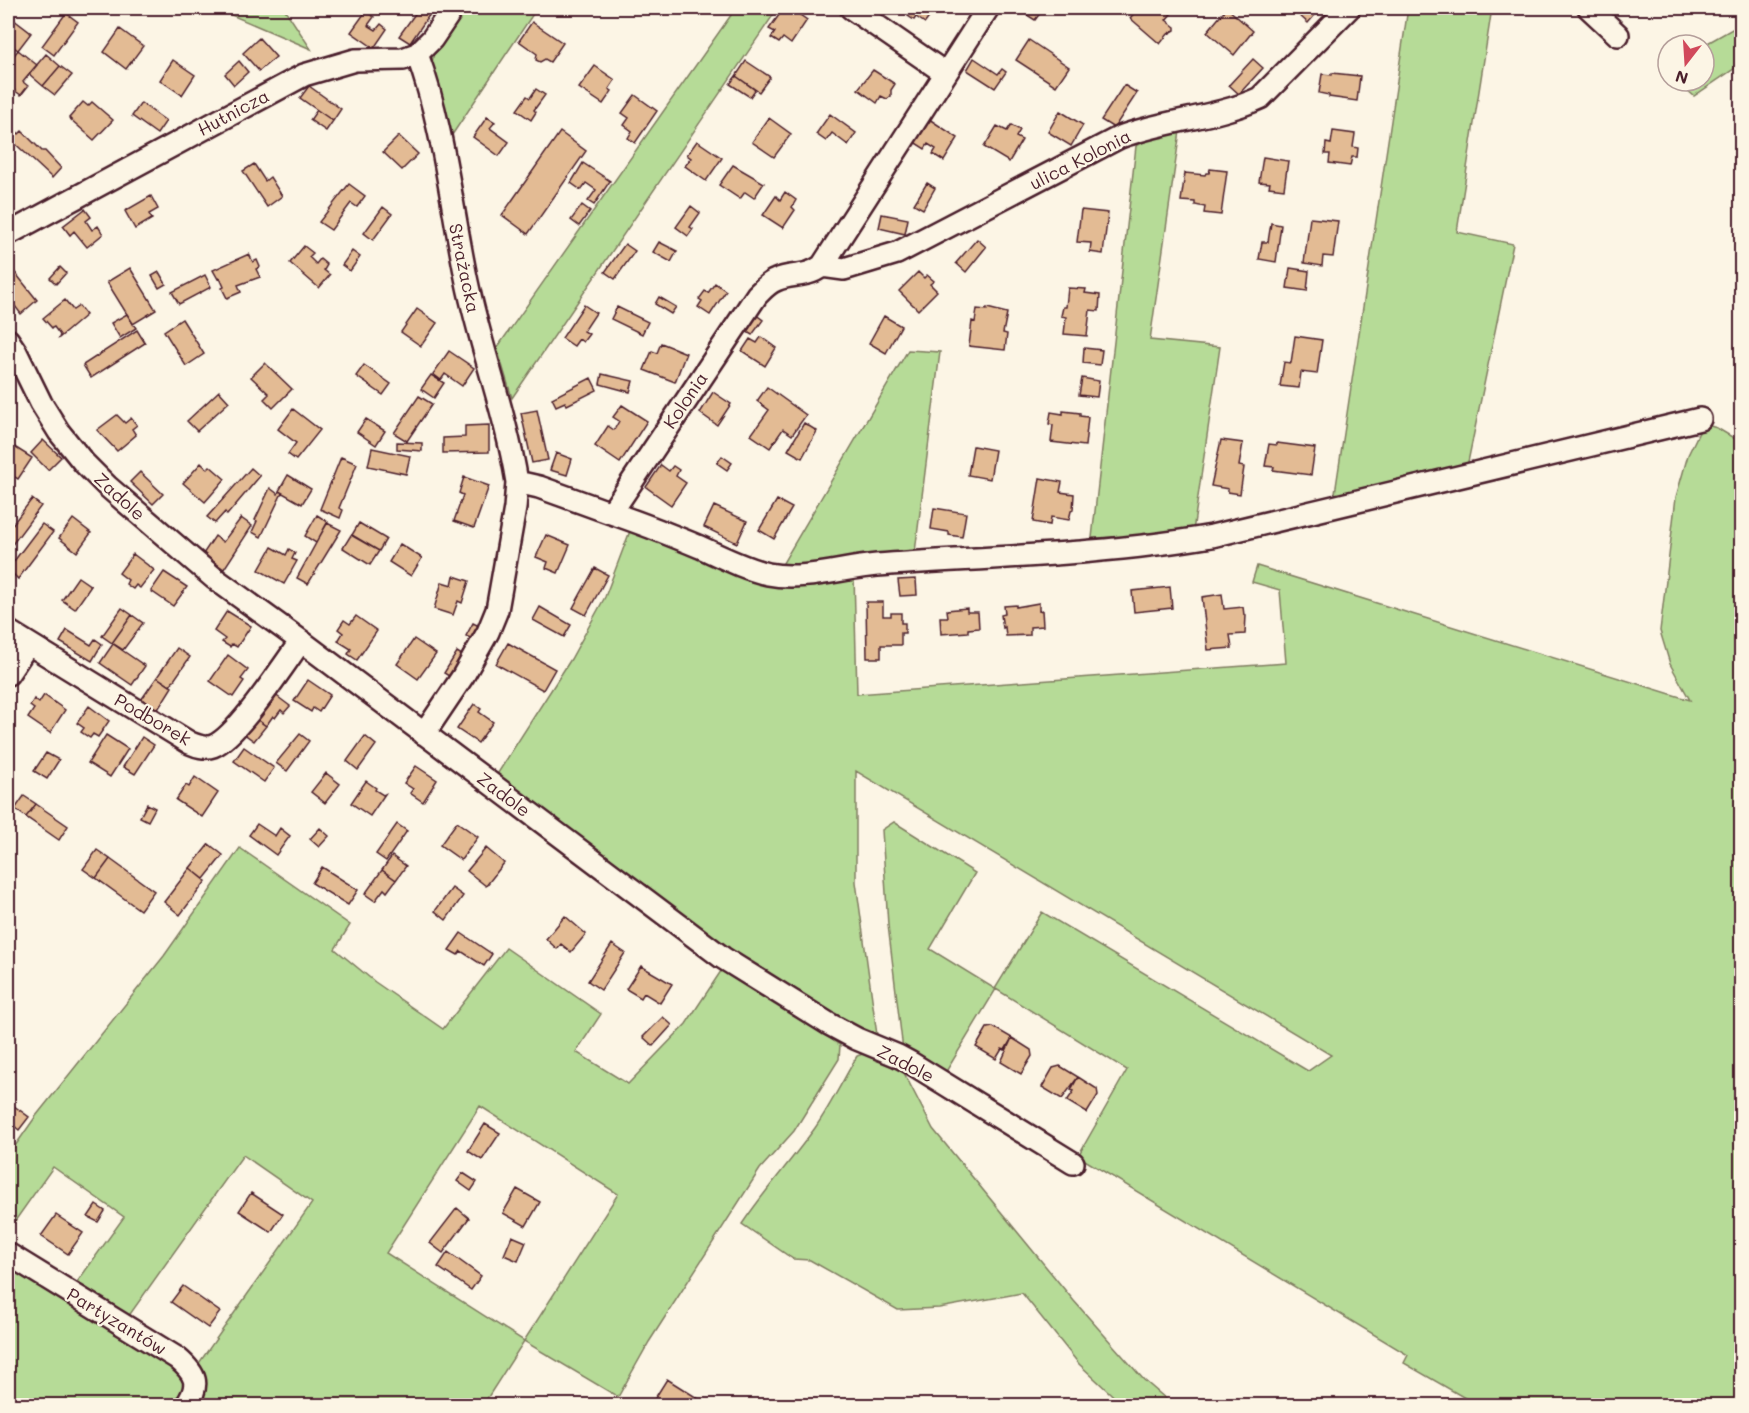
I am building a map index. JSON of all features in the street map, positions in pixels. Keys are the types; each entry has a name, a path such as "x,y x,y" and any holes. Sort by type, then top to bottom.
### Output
{"street":[{"path":"417,54 432,39 453,8"},
{"path":"851,8 945,73"},
{"path":"822,266 988,8"},
{"name":"ulica Kolonia","path":"822,266 844,269 897,253 1120,137 1145,128 1243,106 1260,98 1349,8"},
{"path":"1589,8 1618,35"},
{"name":"Hutnicza","path":"8,234 304,75 355,60 403,58 417,54"},
{"name":"Strażacka","path":"417,54 429,87 467,283 512,450 517,482"},
{"name":"Kolonia","path":"611,513 757,295 777,279 812,273 822,266"},
{"name":"Zadole","path":"8,340 41,403 59,432 84,463 107,486 214,579 301,641 723,958 857,1040 911,1063 1073,1163"},
{"path":"424,734 463,676 488,632 497,610 515,508 517,482 539,487 647,526 749,569 771,575 788,576 855,567 1162,544 1212,536 1700,419"},
{"name":"Podborek","path":"8,632 190,743 203,747 213,746 232,731 249,712 301,641"},
{"path":"8,674 28,644"},
{"name":"Partyzantów","path":"8,1254 177,1358 194,1377 193,1395 186,1406"}],"green space":[{"path":"215,8 284,8 311,49"},
{"path":"463,8 537,8 452,135 431,69 434,51"},
{"path":"736,8 778,8 512,398 497,348"},
{"path":"1408,8 1492,8 1457,232 1513,244 1467,467 1334,500"},
{"path":"1741,24 1741,64 1716,81 1716,38"},
{"path":"1180,131 1150,340 1220,347 1193,531 1161,537 1092,538 1136,146 1156,136"},
{"path":"908,350 940,352 915,552 780,568"},
{"path":"1703,424 1717,428 1742,443 1741,1405 1477,1405 1404,1363 1408,1355 1078,1156 1127,1070 996,989 944,1075 903,1050 888,925 882,830 894,822 975,873 930,949 995,989 1042,912 1308,1071 1331,1055 856,771 856,882 877,1035 864,1034 726,951 496,776 571,659 605,597 630,531 746,574 854,575 857,694 1286,663 1280,590 1252,582 1257,566 1690,700 1670,664 1660,631 1676,497 1688,455"},
{"path":"240,848 350,925 335,949 375,982 443,1029 506,948 601,1014 576,1052 628,1084 686,1024 723,968 840,1045 839,1059 794,1131 760,1169 649,1342 618,1397 524,1341 483,1405 8,1405 8,1247 75,1285 124,1217 53,1167 8,1231 8,1156 36,1116 164,956","holes":["480,1106 618,1194 524,1341 386,1253","243,1155 312,1203 199,1363 194,1376 123,1324"]},
{"path":"865,1053 901,1067 933,1129 1074,1301 1144,1380 1173,1405 1123,1405 1079,1364 1022,1293 939,1308 898,1310 810,1260 793,1259 742,1224 815,1128 857,1056"}],"building":[{"path":"422,8 432,11 410,43 399,36 417,11 419,13"},
{"path":"784,8 790,8 807,20 791,44 783,38 779,43 771,38 775,32 769,29"},
{"path":"904,8 936,8 925,23 916,17 914,20 908,16 911,12"},
{"path":"1028,8 1044,8 1035,20 1024,13"},
{"path":"1139,8 1164,8 1171,14 1166,20 1175,27 1175,30 1168,34 1160,44 1130,18"},
{"path":"1227,8 1253,31 1234,55 1207,32"},
{"path":"1291,8 1321,8 1308,23"},
{"path":"366,11 374,17 368,25 376,30 381,24 387,29 374,48 351,32"},
{"path":"66,13 78,22 54,55 42,46"},
{"path":"9,16 31,33 18,50 8,43"},
{"path":"532,22 563,43 550,62 545,59 540,62 536,60 537,54 519,41"},
{"path":"120,29 143,46 126,69 104,52"},
{"path":"259,38 276,57 259,71 243,53"},
{"path":"1029,40 1069,67 1056,86 1016,60"},
{"path":"18,50 37,65 23,82 28,86 21,95 15,91 8,100 8,63"},
{"path":"46,54 60,66 43,86 29,74"},
{"path":"974,58 998,74 1002,69 1006,72 995,88 967,70"},
{"path":"1253,59 1263,68 1239,94 1229,85"},
{"path":"173,60 195,75 182,95 160,80"},
{"path":"239,61 248,72 234,85 225,74"},
{"path":"746,61 770,77 759,92 736,76"},
{"path":"60,66 72,75 55,95 43,86"},
{"path":"595,66 615,80 609,89 612,91 603,104 579,88"},
{"path":"873,70 895,84 891,90 891,96 887,99 881,96 877,103 858,89"},
{"path":"1332,73 1360,76 1357,101 1329,97 1329,95 1319,93 1322,74 1332,75"},
{"path":"736,76 755,90 750,97 730,84"},
{"path":"1124,85 1137,93 1114,128 1101,120"},
{"path":"309,86 341,109 333,121 300,98"},
{"path":"536,89 545,95 534,110 536,112 531,120 517,110 527,96 530,98"},
{"path":"635,95 657,111 635,143 628,138 632,131 624,125 629,118 622,113"},
{"path":"83,102 88,106 92,102 113,120 94,140 69,118"},
{"path":"141,103 166,121 157,134 132,116"},
{"path":"317,110 333,121 326,131 310,120"},
{"path":"1060,111 1083,125 1071,146 1048,132"},
{"path":"830,114 856,133 848,145 832,133 826,141 816,134"},
{"path":"487,117 495,122 490,128 509,142 499,156 473,137"},
{"path":"926,117 958,138 944,161 933,154 936,149 928,144 925,149 911,140"},
{"path":"769,118 791,134 774,157 752,142"},
{"path":"1011,125 1020,130 1016,137 1022,140 1009,162 984,147 997,126 1007,131"},
{"path":"13,128 19,134 22,131 61,168 52,178 8,137"},
{"path":"1333,131 1355,134 1353,147 1358,148 1357,157 1352,157 1350,166 1329,163 1330,154 1325,154 1326,143 1331,144"},
{"path":"560,132 586,151 528,234 502,215"},
{"path":"399,136 418,154 402,170 383,152"},
{"path":"697,141 722,158 706,181 685,166 691,158 687,155"},
{"path":"1263,157 1288,161 1284,189 1269,187 1270,183 1259,182"},
{"path":"583,163 610,181 594,205 588,201 596,190 586,183 581,190 571,183"},
{"path":"254,164 265,181 270,177 282,196 267,207 243,171"},
{"path":"733,165 764,183 754,198 745,192 740,199 719,185"},
{"path":"1210,169 1227,171 1221,215 1204,213 1205,207 1195,205 1195,202 1181,201 1185,173 1205,175"},
{"path":"927,183 935,188 923,209 914,204"},
{"path":"349,184 365,196 357,207 351,203 331,230 319,222"},
{"path":"785,192 796,200 792,207 795,210 783,228 763,215 776,196 780,200"},
{"path":"151,196 158,209 149,214 152,219 135,229 125,211"},
{"path":"582,205 590,211 579,226 571,220"},
{"path":"691,206 700,213 690,227 693,229 688,236 676,227"},
{"path":"383,207 392,214 373,240 364,233"},
{"path":"85,209 91,217 86,221 92,230 98,226 103,234 87,247 74,231 70,235 63,226"},
{"path":"1081,210 1108,213 1103,254 1090,252 1091,243 1077,242"},
{"path":"882,214 908,219 905,234 879,228"},
{"path":"1310,218 1338,221 1333,257 1323,256 1322,266 1304,263"},
{"path":"1271,223 1281,225 1276,262 1259,259 1262,242 1268,242"},
{"path":"977,239 986,247 966,272 956,263"},
{"path":"659,242 677,251 671,262 653,252"},
{"path":"625,244 635,251 615,279 605,272"},
{"path":"304,246 313,253 309,257 316,264 320,259 327,265 324,270 330,275 319,288 290,263"},
{"path":"352,251 360,257 350,271 342,265"},
{"path":"249,254 253,262 257,260 260,267 256,269 260,277 238,285 241,292 227,298 220,278 218,279 213,270"},
{"path":"60,267 66,273 56,284 50,278"},
{"path":"130,268 156,310 133,324 107,282"},
{"path":"1290,268 1309,271 1307,291 1287,288"},
{"path":"13,270 37,300 21,314 8,297 8,274"},
{"path":"159,272 166,284 159,288 152,276"},
{"path":"918,272 924,278 927,275 934,281 930,284 937,291 918,310 899,291"},
{"path":"205,275 211,287 179,304 172,292"},
{"path":"715,283 726,291 710,315 698,307 702,301 699,299 705,291 708,293"},
{"path":"1068,288 1086,289 1085,293 1100,295 1099,311 1090,310 1087,336 1064,334 1066,317 1061,316 1063,307 1066,307"},
{"path":"659,297 676,307 671,314 655,304"},
{"path":"65,300 73,310 79,306 86,315 59,338 60,335 54,327 52,328 43,318"},
{"path":"584,305 596,313 584,331 589,334 583,342 579,339 574,346 562,338"},
{"path":"617,307 648,322 642,334 611,319"},
{"path":"987,308 1007,313 1003,333 1007,334 1005,350 969,346 972,321 975,322 977,309 987,310"},
{"path":"417,309 437,323 421,346 401,332"},
{"path":"127,314 136,328 120,338 111,323"},
{"path":"755,314 763,320 752,335 744,330"},
{"path":"884,316 901,326 886,353 869,343"},
{"path":"182,319 204,354 186,366 164,331"},
{"path":"137,330 145,343 91,378 83,365"},
{"path":"1295,336 1322,340 1317,374 1301,372 1299,388 1280,386 1284,362 1291,363"},
{"path":"761,337 776,348 765,366 742,351 750,339 757,343"},
{"path":"661,343 686,353 675,382 644,370 652,351 657,353"},
{"path":"1084,348 1102,350 1100,365 1083,363"},
{"path":"449,351 474,368 462,386 445,374 441,380 433,374"},
{"path":"265,363 292,389 273,408 264,399 269,394 251,377"},
{"path":"364,365 391,384 383,395 356,376"},
{"path":"602,374 633,381 630,392 600,384"},
{"path":"431,375 444,383 434,398 421,389"},
{"path":"591,378 597,390 567,405 565,402 556,406 552,398"},
{"path":"1082,378 1099,381 1097,397 1079,395"},
{"path":"767,387 806,415 792,435 783,429 770,448 751,435 769,410 757,401"},
{"path":"219,391 229,402 197,431 187,421"},
{"path":"713,392 731,404 717,425 700,413"},
{"path":"419,396 432,404 407,441 394,433"},
{"path":"622,405 647,421 620,463 595,446 608,426 614,430 619,421 613,417"},
{"path":"293,409 320,430 296,460 288,454 296,443 278,429"},
{"path":"537,410 548,460 532,463 521,413"},
{"path":"1063,411 1080,413 1080,416 1088,417 1085,446 1051,442 1053,425 1049,424 1051,412 1063,414"},
{"path":"117,415 125,423 131,418 137,425 132,429 136,435 117,451 97,430"},
{"path":"366,419 385,431 376,445 357,432"},
{"path":"804,423 817,431 802,458 788,450"},
{"path":"489,425 489,452 443,453 443,438 465,437 465,426"},
{"path":"43,440 61,457 48,470 31,453"},
{"path":"1221,440 1243,443 1239,466 1244,467 1240,494 1211,486"},
{"path":"397,442 422,443 422,451 397,449"},
{"path":"8,443 32,458 18,479 8,473"},
{"path":"1277,443 1315,448 1311,475 1273,470 1274,467 1265,466 1269,444 1277,445"},
{"path":"973,446 995,450 990,479 968,475"},
{"path":"372,448 410,456 406,474 368,466"},
{"path":"556,453 572,459 567,475 550,470"},
{"path":"722,456 732,463 727,470 717,463"},
{"path":"341,457 357,464 339,508 343,510 340,518 320,509"},
{"path":"201,463 207,469 210,466 225,479 205,502 183,483"},
{"path":"661,465 669,471 673,466 679,470 676,476 686,483 671,505 646,487"},
{"path":"251,468 260,476 227,515 225,512 215,523 207,517"},
{"path":"140,472 163,494 153,504 130,482"},
{"path":"288,475 311,489 302,504 279,491"},
{"path":"464,477 489,486 474,528 454,521 463,495 459,493"},
{"path":"1040,478 1062,482 1060,492 1074,494 1073,510 1069,520 1051,517 1050,525 1033,522"},
{"path":"270,488 278,494 279,491 282,493 261,537 252,532"},
{"path":"32,499 41,506 8,550 8,530"},
{"path":"777,500 792,508 774,539 759,530"},
{"path":"714,506 747,521 737,543 704,527"},
{"path":"934,508 966,513 962,537 931,529"},
{"path":"317,515 328,522 316,543 305,536"},
{"path":"241,518 252,526 224,569 203,554 215,536 223,542"},
{"path":"73,519 91,533 77,552 59,538"},
{"path":"327,523 341,530 308,584 297,578"},
{"path":"359,523 386,539 379,551 352,535"},
{"path":"42,524 53,532 18,579 8,569"},
{"path":"351,535 379,551 370,565 343,548"},
{"path":"546,535 570,545 558,573 546,568 548,562 536,557"},
{"path":"400,544 422,558 411,576 389,562"},
{"path":"272,547 286,555 289,549 295,553 292,559 297,561 284,584 259,570"},
{"path":"133,554 154,570 140,588 136,585 133,589 126,584 128,580 119,573"},
{"path":"595,568 608,575 586,615 573,608"},
{"path":"164,572 187,587 173,606 151,591"},
{"path":"454,576 469,581 462,603 458,601 453,615 434,609 442,582 452,585"},
{"path":"78,577 91,586 75,609 62,600"},
{"path":"916,579 917,595 900,596 898,580"},
{"path":"1170,587 1172,608 1134,612 1132,591"},
{"path":"1222,594 1224,609 1243,607 1244,615 1246,615 1245,634 1230,635 1232,648 1208,650 1202,597"},
{"path":"866,602 883,602 883,616 901,613 901,623 905,623 905,633 901,633 901,645 881,645 881,658 867,658"},
{"path":"1039,603 1043,626 1030,627 1030,635 1006,636 1001,615 1005,614 1004,606 1016,605 1016,607"},
{"path":"540,607 571,625 564,637 533,620"},
{"path":"122,608 132,615 112,643 102,636"},
{"path":"967,608 967,612 978,612 979,628 968,629 968,632 941,634 940,617 948,617 947,610"},
{"path":"227,611 251,626 237,647 232,644 230,647 222,642 225,639 214,631"},
{"path":"132,615 143,623 123,650 112,643"},
{"path":"356,616 377,631 357,660 348,654 351,649 338,641 343,633 338,629 344,620 350,624"},
{"path":"473,623 481,627 475,640 466,636"},
{"path":"67,630 91,645 95,639 102,644 92,661 60,642"},
{"path":"414,639 436,654 418,679 397,664"},
{"path":"508,643 555,669 543,690 496,664"},
{"path":"113,644 145,666 132,685 100,663"},
{"path":"177,648 190,657 170,686 157,677"},
{"path":"457,652 465,657 452,678 444,673"},
{"path":"228,655 248,670 241,679 244,681 233,697 210,681"},
{"path":"157,677 172,687 157,711 141,700"},
{"path":"308,680 330,695 319,712 313,708 311,712 294,701"},
{"path":"274,694 290,706 284,713 281,710 275,718 273,716 266,726 255,718"},
{"path":"44,695 65,710 50,733 28,718 34,709 30,706 34,699 39,703"},
{"path":"474,704 481,709 479,712 493,722 478,743 457,729"},
{"path":"89,706 109,721 98,737 93,734 90,738 81,732 84,728 77,723"},
{"path":"255,718 266,726 254,741 243,733"},
{"path":"300,734 309,741 287,771 276,763"},
{"path":"106,735 128,749 110,777 88,763"},
{"path":"365,736 376,745 358,770 347,761"},
{"path":"142,737 154,745 135,774 123,767"},
{"path":"244,747 274,768 264,782 234,761"},
{"path":"46,753 59,760 47,779 34,771"},
{"path":"416,766 437,780 423,802 410,793 413,789 404,783"},
{"path":"326,773 340,784 325,803 311,792"},
{"path":"195,777 218,793 202,817 176,800 186,785 189,787"},
{"path":"366,781 376,788 375,790 385,794 370,816 351,803"},
{"path":"24,796 36,804 26,817 15,809"},
{"path":"36,804 68,826 59,840 26,817"},
{"path":"147,804 155,808 148,821 140,817"},
{"path":"457,822 478,837 461,860 440,845"},
{"path":"257,824 275,836 280,828 290,836 276,855 249,835"},
{"path":"397,824 407,831 386,861 376,854"},
{"path":"320,828 329,836 319,847 310,839"},
{"path":"209,844 223,855 204,879 190,868"},
{"path":"486,848 504,863 486,886 467,871"},
{"path":"97,850 110,859 96,878 83,869"},
{"path":"392,856 406,866 396,880 382,870"},
{"path":"110,859 154,891 140,910 96,878"},
{"path":"322,867 358,890 348,905 312,883"},
{"path":"190,868 206,881 180,915 164,902"},
{"path":"382,870 396,880 387,892 384,889 375,901 365,894"},
{"path":"452,888 463,896 446,920 435,911"},
{"path":"565,916 586,934 571,952 561,944 557,949 546,939"},
{"path":"461,933 492,954 484,966 461,951 458,955 449,950"},
{"path":"612,944 625,953 601,990 588,981"},
{"path":"641,966 672,984 660,1003 644,993 641,998 626,989"},
{"path":"663,1017 672,1025 653,1046 643,1037"},
{"path":"993,1027 1012,1038 996,1059 976,1047 987,1028"},
{"path":"1012,1038 1031,1050 1032,1056 1021,1074 1001,1062"},
{"path":"1060,1066 1078,1077 1062,1099 1042,1087 1053,1068"},
{"path":"1078,1077 1097,1089 1098,1095 1087,1113 1067,1101 1074,1091 1071,1090"},
{"path":"10,1103 29,1117 19,1130 8,1121"},
{"path":"485,1124 500,1133 482,1160 468,1151"},
{"path":"463,1173 477,1182 471,1191 457,1181"},
{"path":"517,1189 540,1202 526,1226 503,1213"},
{"path":"251,1193 283,1214 271,1232 239,1211"},
{"path":"96,1205 105,1211 98,1222 88,1217"},
{"path":"457,1208 469,1218 443,1253 430,1243"},
{"path":"56,1215 83,1233 68,1254 41,1236"},
{"path":"512,1236 526,1242 518,1261 504,1255"},
{"path":"448,1252 481,1276 471,1290 438,1267"},
{"path":"183,1286 220,1312 208,1328 171,1302"},
{"path":"667,1379 710,1406 657,1406 652,1403"}]}
